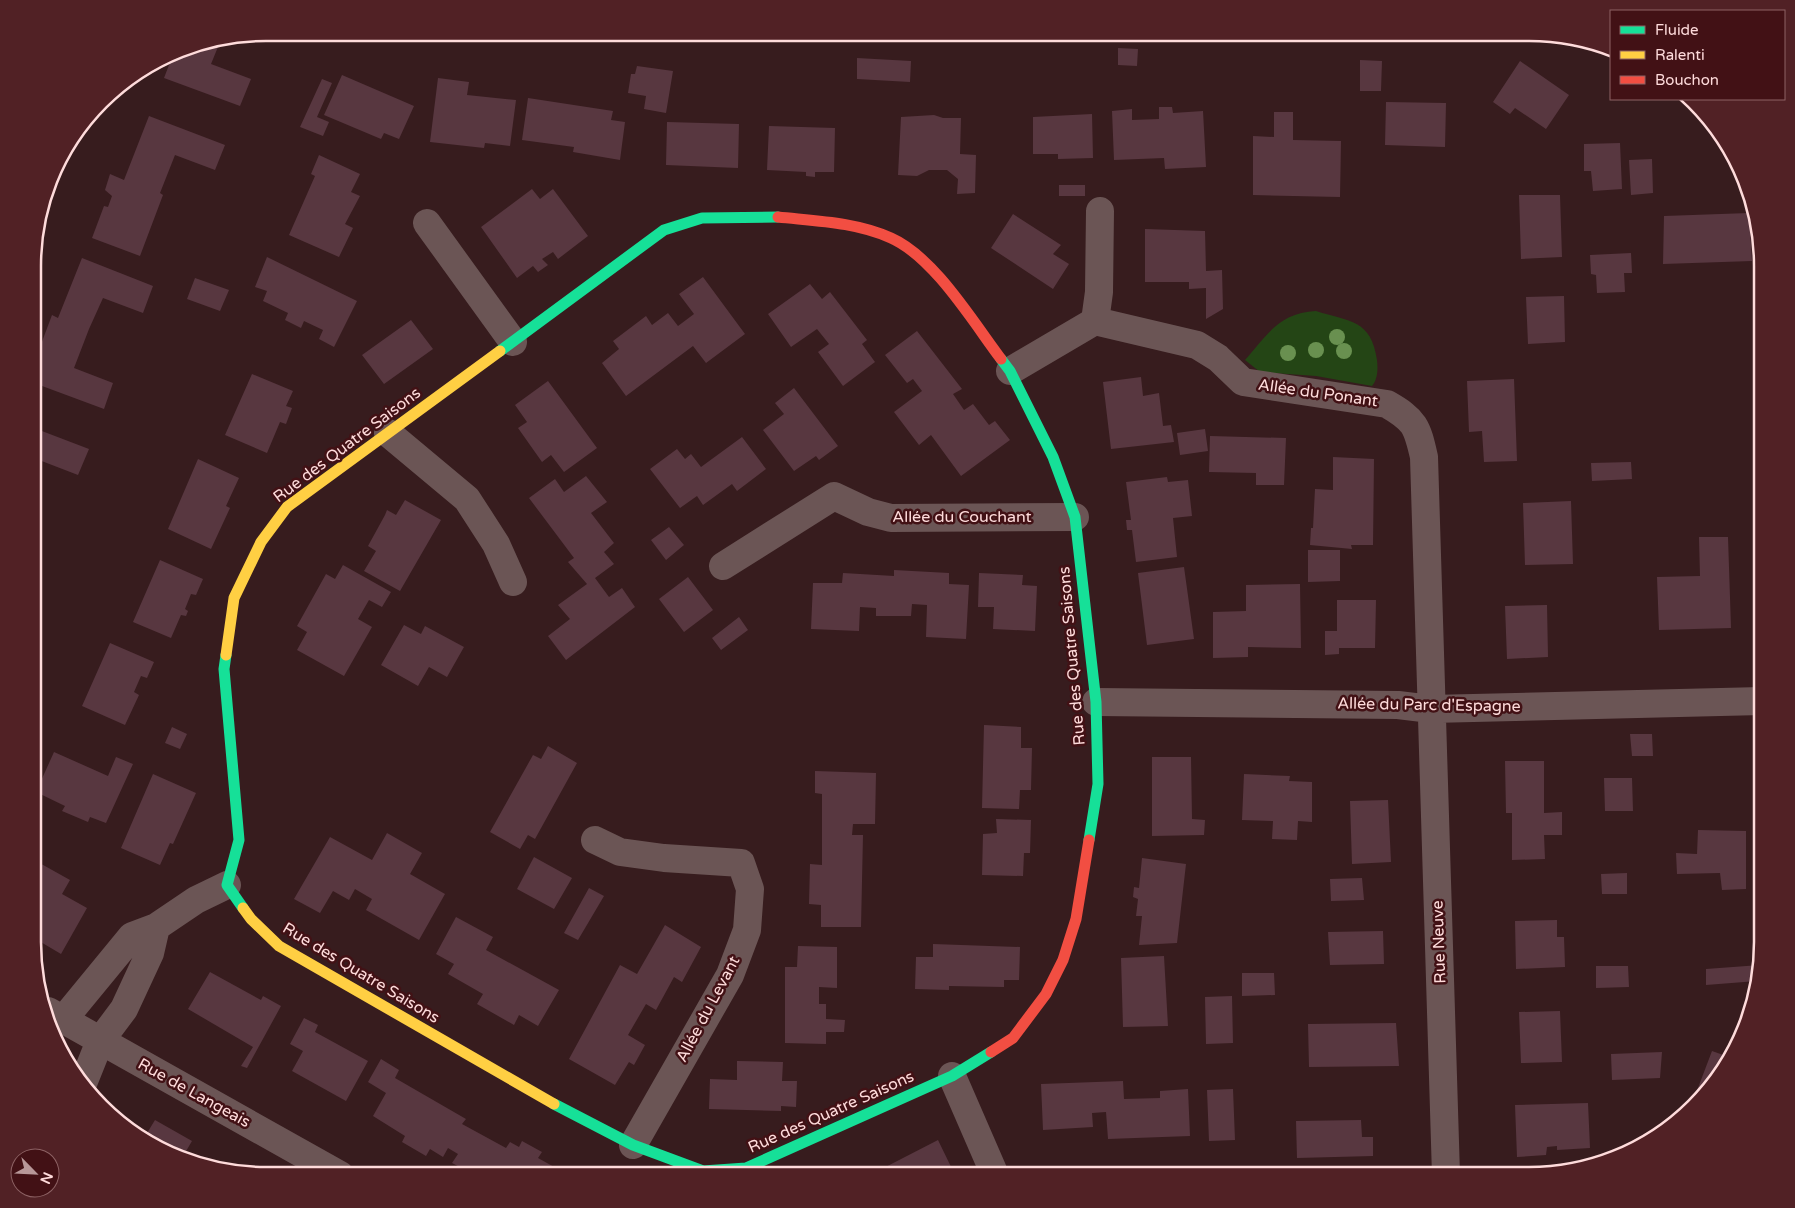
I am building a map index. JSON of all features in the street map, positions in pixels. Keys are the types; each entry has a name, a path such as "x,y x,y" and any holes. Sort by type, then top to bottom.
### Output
{"street":[{"path":"1010,371 1095,321 1099,292 1100,211"},
{"name":"Rue des Quatre Saisons","path":"692,1167 633,1145 520,1086 279,946 251,919 227,885 239,840 224,669 234,598 261,542 287,507 664,230 702,218 778,217 843,224 892,238 933,268 1010,371 1052,457 1076,517 1096,702 1098,784 1076,919 1063,960 1046,994 1013,1038 952,1076 748,1167"},
{"path":"427,223 512,342"},
{"name":"Allée du Ponant","path":"1095,321 1197,345 1218,358 1243,382 1365,399 1387,404 1407,415 1419,433 1424,457 1431,708"},
{"path":"388,433 467,499 496,544 513,582"},
{"name":"Allée du Couchant","path":"723,566 834,496 868,512 891,518 1076,517"},
{"name":"Allée du Parc d'Espagne","path":"1096,702 1398,705 1431,708 1754,701"},
{"name":"Rue Neuve","path":"1431,708 1446,1167"},
{"name":"Allée du Levant","path":"595,840 620,852 664,858 741,863 750,889 747,930 730,975 633,1145"},
{"path":"55,1015 132,936 156,927 196,900 227,885"},
{"path":"86,1076 100,1041 124,1009 150,952 156,927"},
{"name":"Rue de Langeais","path":"55,1015 326,1167"},
{"path":"952,1076 992,1167"}],"green space":[{"path":"1316,311 1357,324 1370,337 1377,360 1376,377 1372,386 1316,376 1260,372 1245,360 1275,326 1293,316"}],"building":[{"path":"218,47 211,64 251,79 240,106 164,78 170,63 194,53"},
{"path":"1118,48 1138,49 1137,66 1118,65"},
{"path":"857,58 911,61 910,82 857,79"},
{"path":"1360,60 1382,61 1381,91 1360,91"},
{"path":"1520,61 1569,95 1546,129 1515,108 1510,114 1493,102"},
{"path":"637,66 673,71 666,113 644,109 646,96 628,93 631,74 635,74"},
{"path":"342,75 414,106 399,139 384,133 381,139 324,115"},
{"path":"438,78 469,82 467,95 516,100 510,146 485,143 484,148 430,142"},
{"path":"322,79 332,83 317,117 329,122 323,136 300,127"},
{"path":"528,98 613,111 611,120 625,122 620,160 573,152 574,147 522,140"},
{"path":"1386,102 1446,103 1445,147 1385,145"},
{"path":"1159,107 1172,107 1173,113 1203,111 1206,167 1165,169 1164,158 1114,160 1112,111 1132,109 1132,120 1159,119"},
{"path":"1274,112 1293,112 1293,140 1341,141 1340,197 1253,195 1253,136 1274,137"},
{"path":"1092,114 1093,158 1058,159 1058,154 1033,154 1033,117"},
{"path":"934,115 943,118 961,118 960,154 976,155 975,193 957,194 958,179 947,170 929,170 917,176 898,175 901,117"},
{"path":"149,116 225,145 215,170 175,155 160,193 163,195 140,256 92,238 104,206 108,207 112,196 105,190 110,174 124,180"},
{"path":"667,122 739,124 738,168 666,165"},
{"path":"769,126 835,128 834,172 815,172 815,177 806,176 806,172 767,170"},
{"path":"1620,143 1622,189 1593,191 1591,171 1584,171 1584,144"},
{"path":"319,155 360,174 351,192 360,196 345,224 353,228 339,257 289,235 315,176 311,174"},
{"path":"1652,159 1653,193 1631,195 1629,160"},
{"path":"1059,185 1085,185 1085,196 1059,196"},
{"path":"532,189 540,199 553,189 588,236 558,259 553,252 542,259 548,265 538,272 533,266 517,278 481,227"},
{"path":"1519,195 1560,195 1562,257 1521,259"},
{"path":"1747,213 1752,261 1663,264 1664,216"},
{"path":"1013,214 1061,245 1053,254 1069,264 1053,289 991,248"},
{"path":"1145,229 1205,231 1206,271 1222,270 1223,309 1206,319 1206,288 1189,289 1189,282 1145,282"},
{"path":"1631,253 1632,273 1624,273 1625,292 1597,293 1596,275 1591,274 1590,255"},
{"path":"267,257 357,301 334,347 319,339 323,330 304,321 301,328 285,320 288,313 263,301 267,291 255,287"},
{"path":"82,258 153,286 143,313 103,298 89,329 74,368 113,383 104,409 41,386 41,344 52,315 58,318"},
{"path":"703,277 745,334 706,363 693,346 626,396 602,363 619,349 613,341 646,316 652,325 668,313 678,326 694,314 679,294"},
{"path":"195,278 229,290 220,311 187,299"},
{"path":"810,284 822,299 830,292 867,340 862,344 875,362 843,386 818,352 829,344 817,329 791,347 768,314"},
{"path":"1564,296 1565,342 1528,344 1526,297"},
{"path":"411,320 433,349 384,384 362,355"},
{"path":"917,331 962,389 953,394 964,410 973,404 989,425 995,421 1010,440 961,476 931,435 919,445 894,412 922,391 913,379 907,383 885,355"},
{"path":"252,374 293,391 286,406 292,408 286,424 280,422 267,453 225,435"},
{"path":"1141,377 1143,396 1159,393 1163,426 1171,425 1174,442 1111,449 1103,382"},
{"path":"1514,379 1517,461 1484,462 1482,431 1469,432 1467,381"},
{"path":"548,381 597,448 564,472 551,455 542,462 518,428 527,422 515,405"},
{"path":"794,388 838,446 819,460 816,456 794,471 763,430 784,414 775,403"},
{"path":"1205,429 1208,451 1180,455 1177,433"},
{"path":"41,431 89,449 78,475 41,461"},
{"path":"1210,436 1286,438 1284,485 1256,485 1256,473 1209,472"},
{"path":"742,437 766,469 737,491 732,484 703,505 697,496 680,508 650,469 677,449 685,459 691,454 701,467"},
{"path":"1333,457 1374,459 1373,545 1351,545 1352,549 1310,545 1315,489 1333,490"},
{"path":"198,459 239,478 226,506 230,508 211,549 168,529"},
{"path":"1631,462 1632,479 1592,481 1591,463"},
{"path":"586,476 607,502 591,513 614,543 604,552 614,564 595,578 609,597 622,588 635,607 566,660 548,636 570,619 558,605 587,584 568,562 574,558 529,498 555,479 564,492"},
{"path":"1167,477 1168,482 1188,480 1192,516 1173,518 1177,557 1136,562 1132,530 1127,530 1126,520 1131,520 1126,482"},
{"path":"405,500 441,520 400,591 364,571 376,551 368,546 387,510 396,515"},
{"path":"1571,501 1573,564 1525,565 1523,503"},
{"path":"669,527 684,545 666,560 651,540"},
{"path":"1699,537 1728,537 1731,628 1659,630 1657,577 1700,576"},
{"path":"1308,550 1340,550 1340,581 1308,582"},
{"path":"160,560 203,579 196,595 191,594 185,609 188,611 186,616 181,615 171,638 133,622"},
{"path":"343,565 391,592 382,607 369,600 358,619 372,627 344,676 297,650 307,632 297,626 326,574 335,579"},
{"path":"1184,567 1194,639 1147,645 1138,573"},
{"path":"894,570 949,573 949,584 969,585 966,639 926,637 927,605 912,604 911,616 876,616 876,608 860,607 859,631 811,629 813,583 842,583 843,573 894,576"},
{"path":"979,573 1023,575 1022,585 1037,586 1035,631 993,629 994,607 978,607"},
{"path":"688,577 713,610 684,632 659,599"},
{"path":"1300,584 1301,648 1248,647 1248,657 1213,658 1213,612 1246,611 1246,585"},
{"path":"1337,600 1376,600 1375,648 1339,648 1339,654 1325,655 1325,631 1337,631"},
{"path":"1547,605 1548,657 1507,659 1505,606"},
{"path":"739,617 748,630 721,650 712,638"},
{"path":"404,625 421,634 425,626 464,647 447,677 429,667 418,686 381,665"},
{"path":"110,643 154,662 147,678 141,676 134,692 139,695 125,725 82,706"},
{"path":"984,725 1021,727 1021,748 1032,748 1031,790 1020,790 1019,809 982,808"},
{"path":"172,727 187,734 180,749 165,743"},
{"path":"1630,734 1652,734 1653,756 1632,756"},
{"path":"548,746 577,763 535,839 528,835 520,849 490,832 533,755 541,759"},
{"path":"54,752 108,776 116,757 133,764 106,823 90,817 88,822 62,811 65,806 41,794 41,781"},
{"path":"1152,757 1191,757 1192,819 1205,820 1204,835 1152,836"},
{"path":"1505,761 1544,761 1544,813 1562,812 1562,835 1544,835 1545,859 1512,860 1512,813 1506,813"},
{"path":"815,771 876,773 875,824 853,824 852,835 863,835 861,927 821,927 821,905 809,904 810,864 822,865 822,794 815,793"},
{"path":"153,774 196,793 173,844 170,843 160,865 121,848"},
{"path":"1244,774 1290,776 1289,781 1312,782 1312,822 1298,821 1297,840 1272,839 1273,821 1242,820"},
{"path":"1604,778 1632,778 1633,811 1605,811"},
{"path":"1388,800 1391,862 1352,864 1350,801"},
{"path":"996,819 1031,820 1030,853 1024,853 1023,876 982,875 983,834 997,833"},
{"path":"1698,830 1746,831 1746,889 1722,890 1720,873 1677,874 1676,853 1697,854"},
{"path":"387,833 422,853 410,874 445,894 419,940 366,910 372,899 355,889 349,900 333,891 320,913 294,899 330,837 372,860"},
{"path":"534,857 572,878 554,909 517,889"},
{"path":"1142,858 1186,864 1177,943 1139,945 1142,916 1136,916 1138,899 1133,897 1134,887 1139,888"},
{"path":"41,864 70,880 62,894 87,908 61,954 41,942"},
{"path":"1627,873 1627,894 1602,894 1601,874"},
{"path":"1362,878 1364,900 1331,901 1330,879"},
{"path":"589,888 604,896 578,940 564,933"},
{"path":"456,917 493,937 486,950 559,990 538,1026 519,1015 514,1025 477,1004 483,994 448,974 454,964 436,954"},
{"path":"1557,920 1557,937 1564,937 1565,967 1516,969 1515,921"},
{"path":"665,925 701,947 682,982 674,977 656,1010 646,1004 628,1035 645,1045 634,1065 629,1062 615,1085 569,1059 620,965 637,974"},
{"path":"1383,931 1384,964 1330,965 1328,932"},
{"path":"933,944 1020,947 1019,980 1004,980 1004,987 949,986 949,990 915,989 916,957 933,957"},
{"path":"798,946 837,947 837,988 819,987 819,1004 826,1004 826,1019 845,1020 844,1032 826,1032 826,1044 785,1043 785,967 797,967"},
{"path":"1164,956 1168,1026 1123,1027 1121,958"},
{"path":"1596,966 1628,966 1629,987 1596,988"},
{"path":"1752,966 1750,982 1706,985 1706,969"},
{"path":"210,972 261,1000 263,996 281,1006 247,1068 241,1066 253,1047 188,1009"},
{"path":"1242,973 1274,973 1275,995 1242,996"},
{"path":"1232,996 1233,1043 1206,1044 1205,997"},
{"path":"1560,1011 1562,1062 1521,1063 1519,1012"},
{"path":"304,1018 318,1025 315,1032 368,1061 346,1101 292,1071 303,1051 290,1044"},
{"path":"1396,1023 1399,1066 1309,1067 1308,1024"},
{"path":"1712,1051 1723,1055 1716,1067 1697,1092"},
{"path":"1662,1052 1660,1078 1612,1080 1611,1054"},
{"path":"381,1059 399,1070 395,1078 466,1119 462,1124 506,1148 510,1142 519,1147 522,1141 542,1152 538,1158 554,1167 460,1167 452,1163 458,1154 448,1148 443,1157 430,1149 426,1156 402,1142 405,1136 373,1116 386,1093 368,1082"},
{"path":"737,1061 783,1062 782,1081 797,1081 796,1107 781,1106 781,1111 709,1109 710,1079 737,1080"},
{"path":"1123,1081 1124,1099 1160,1098 1160,1091 1188,1089 1190,1136 1108,1139 1106,1112 1092,1113 1093,1127 1043,1130 1041,1084"},
{"path":"1233,1089 1235,1140 1209,1141 1207,1090"},
{"path":"1588,1103 1590,1148 1557,1150 1557,1146 1547,1147 1546,1155 1517,1157 1515,1105"},
{"path":"155,1120 192,1141 186,1152 147,1133"},
{"path":"1361,1120 1362,1137 1373,1137 1373,1156 1297,1158 1296,1121"},
{"path":"938,1140 951,1167 886,1167"}],"traffic: fast":[{"path":"500,351 664,230 702,218 778,217"},
{"path":"1001,359 1010,371 1053,457 1075,517 1096,702 1098,784 1089,840"},
{"path":"226,655 224,669 239,840 227,885 243,908"},
{"path":"748,1167 952,1076 991,1052"},
{"path":"554,1104 633,1145 692,1167"}],"traffic: slow":[{"path":"226,655 234,598 261,542 287,507 500,351"},
{"path":"243,908 251,919 279,946 554,1104"}],"traffic: jam":[{"path":"778,217 850,225 891,238 907,247 952,292 1001,359"},
{"path":"991,1052 1013,1038 1046,994 1063,960 1076,919 1089,840"}]}
